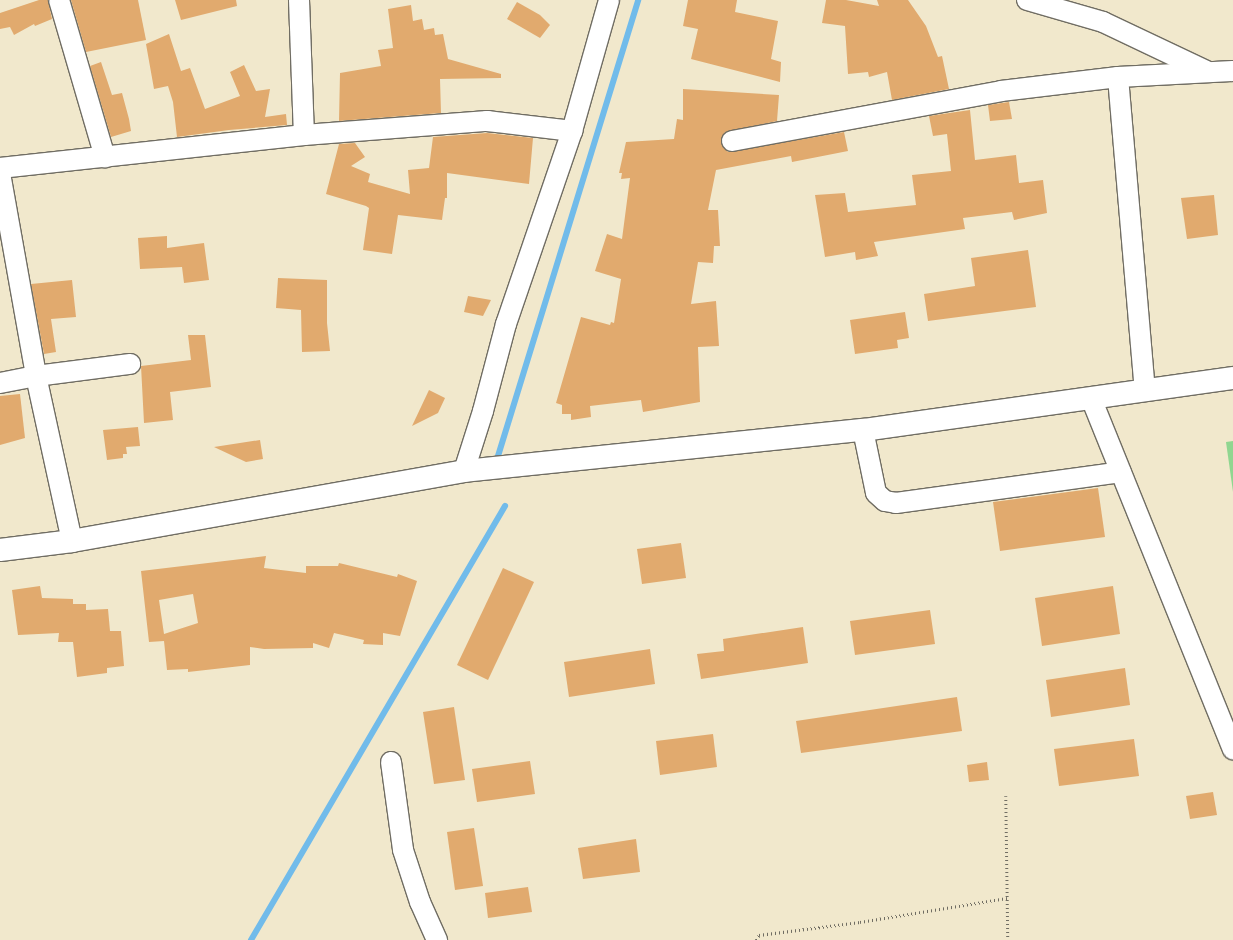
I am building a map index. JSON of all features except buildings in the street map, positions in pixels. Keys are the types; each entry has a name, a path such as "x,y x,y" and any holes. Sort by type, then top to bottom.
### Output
{"street":[{"path":"59,0 105,157"},
{"path":"299,0 304,135"},
{"path":"464,471 484,411 506,324 572,132 609,0"},
{"path":"1027,0 1103,22 1208,72"},
{"path":"732,141 1001,91 1118,77 1233,71"},
{"path":"1118,77 1145,391"},
{"path":"0,168 304,135 487,121 572,132"},
{"path":"0,173 36,376 72,541"},
{"path":"0,383 36,376 130,364"},
{"path":"0,550 72,541 464,471 863,430 1233,378"},
{"path":"1091,398 1233,749"},
{"path":"863,430 876,493 885,501 896,503 1121,472"},
{"path":"391,762 403,850 420,902 437,940"}],"path":[{"path":"1006,796 1008,940"},
{"path":"756,940 759,935 860,922 1007,898"}],"green space":[{"path":"1233,441 1233,492 1226,442"}],"waterway":[{"path":"498,456 638,0"},
{"path":"251,940 505,506"}]}
